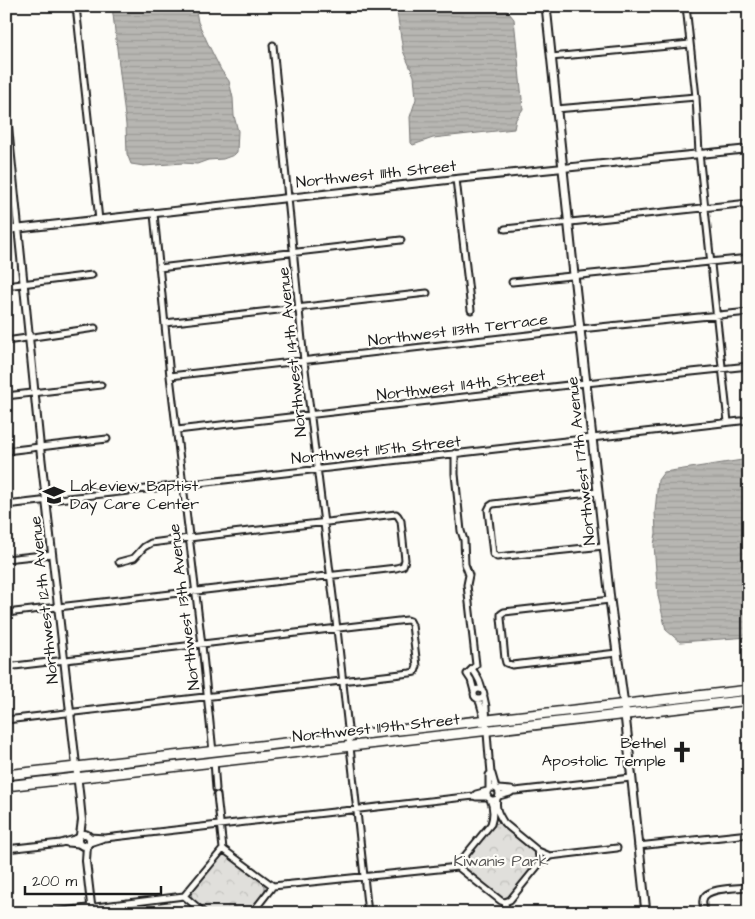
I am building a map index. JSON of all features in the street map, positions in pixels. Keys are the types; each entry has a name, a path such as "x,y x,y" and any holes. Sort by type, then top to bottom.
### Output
{"highway":[{"name":"Northwest 119th Street","path":"6,775 749,690"},
{"name":"Northwest 119th Street","path":"6,786 749,700"}],"main road":[{"name":"Northwest 17th Avenue","path":"546,6 562,168 646,913"}],"street":[{"path":"76,6 99,220"},
{"path":"686,6 696,97 699,153 728,422"},
{"path":"551,57 690,44"},
{"name":"Northwest 14th Avenue","path":"273,45 298,307 337,629 368,913"},
{"path":"556,109 696,97"},
{"name":"Northwest 12th Avenue","path":"6,107 10,175 18,229 40,447 92,910"},
{"name":"Northwest 111th Street","path":"6,230 456,179 749,149"},
{"path":"456,179 472,310"},
{"path":"505,229 749,203"},
{"name":"Northwest 13th Avenue","path":"154,214 216,788"},
{"path":"159,268 401,240"},
{"path":"512,282 749,258"},
{"path":"6,286 92,275"},
{"path":"165,323 427,293"},
{"name":"Northwest 113th Terrace","path":"170,376 580,329 749,312"},
{"path":"6,341 95,328"},
{"name":"Northwest 114th Street","path":"176,430 749,366"},
{"path":"6,396 101,385"},
{"name":"Northwest 115th Street","path":"6,505 749,420"},
{"path":"6,451 107,439"},
{"path":"454,453 460,521 468,575 467,584 474,668 480,674 478,678 484,693 481,698 482,707 486,720 491,773 499,792 496,806 498,813 504,823 538,851 550,856 618,848"},
{"path":"598,492 493,504 488,510 494,554 500,558 604,546"},
{"path":"6,613 396,568 403,566 405,560 401,521 396,514 151,543 144,547 134,558 119,562"},
{"path":"6,559 52,554"},
{"path":"610,600 501,614 505,659 506,663 512,665 617,653"},
{"path":"6,667 403,621 410,621 412,625 417,666 414,672 410,673 6,720"},
{"path":"474,668 468,674 474,695 481,698"},
{"path":"471,680 478,678"},
{"path":"474,692 477,689 482,689"},
{"path":"458,867 459,863 491,824 493,805 489,794 489,775 491,773"},
{"path":"489,794 492,787 513,791 631,778"},
{"path":"489,794 494,800 513,791"},
{"path":"6,849 476,797 489,794"},
{"path":"47,913 92,910 184,896 223,849 217,795"},
{"path":"491,824 496,822 504,823"},
{"path":"638,846 749,834"},
{"path":"223,849 273,886 458,867 501,902 510,900 540,863 550,856"},
{"path":"538,851 540,863"},
{"path":"252,913 273,886"},
{"path":"704,913 703,900 706,894 712,891 749,887"},
{"path":"184,896 204,913"},
{"path":"505,902 506,913"}],"green space":[{"name":"Kiwanis Park","path":"498,823 536,852 539,859 511,896 505,900 463,867 465,860 491,827"},
{"path":"227,855 265,884 265,892 249,913 207,913 193,902 191,893 219,857"}],"shaded area":[{"path":"112,6 195,6 198,22 221,70 229,81 238,131 237,152 234,155 197,164 183,163 144,166 131,164 127,154 126,125"},
{"path":"396,6 503,6 514,19 523,109 516,119 514,129 433,138 413,145 411,143 410,117 416,99 414,76 403,51"},
{"path":"749,459 749,637 680,642 666,630 658,596 654,545 658,480 664,472"}],"place":[{"name":"Lakeview Baptist Day Care Center","path":"54,495"},
{"name":"Bethel Apostolic Temple","path":"682,752"}]}
